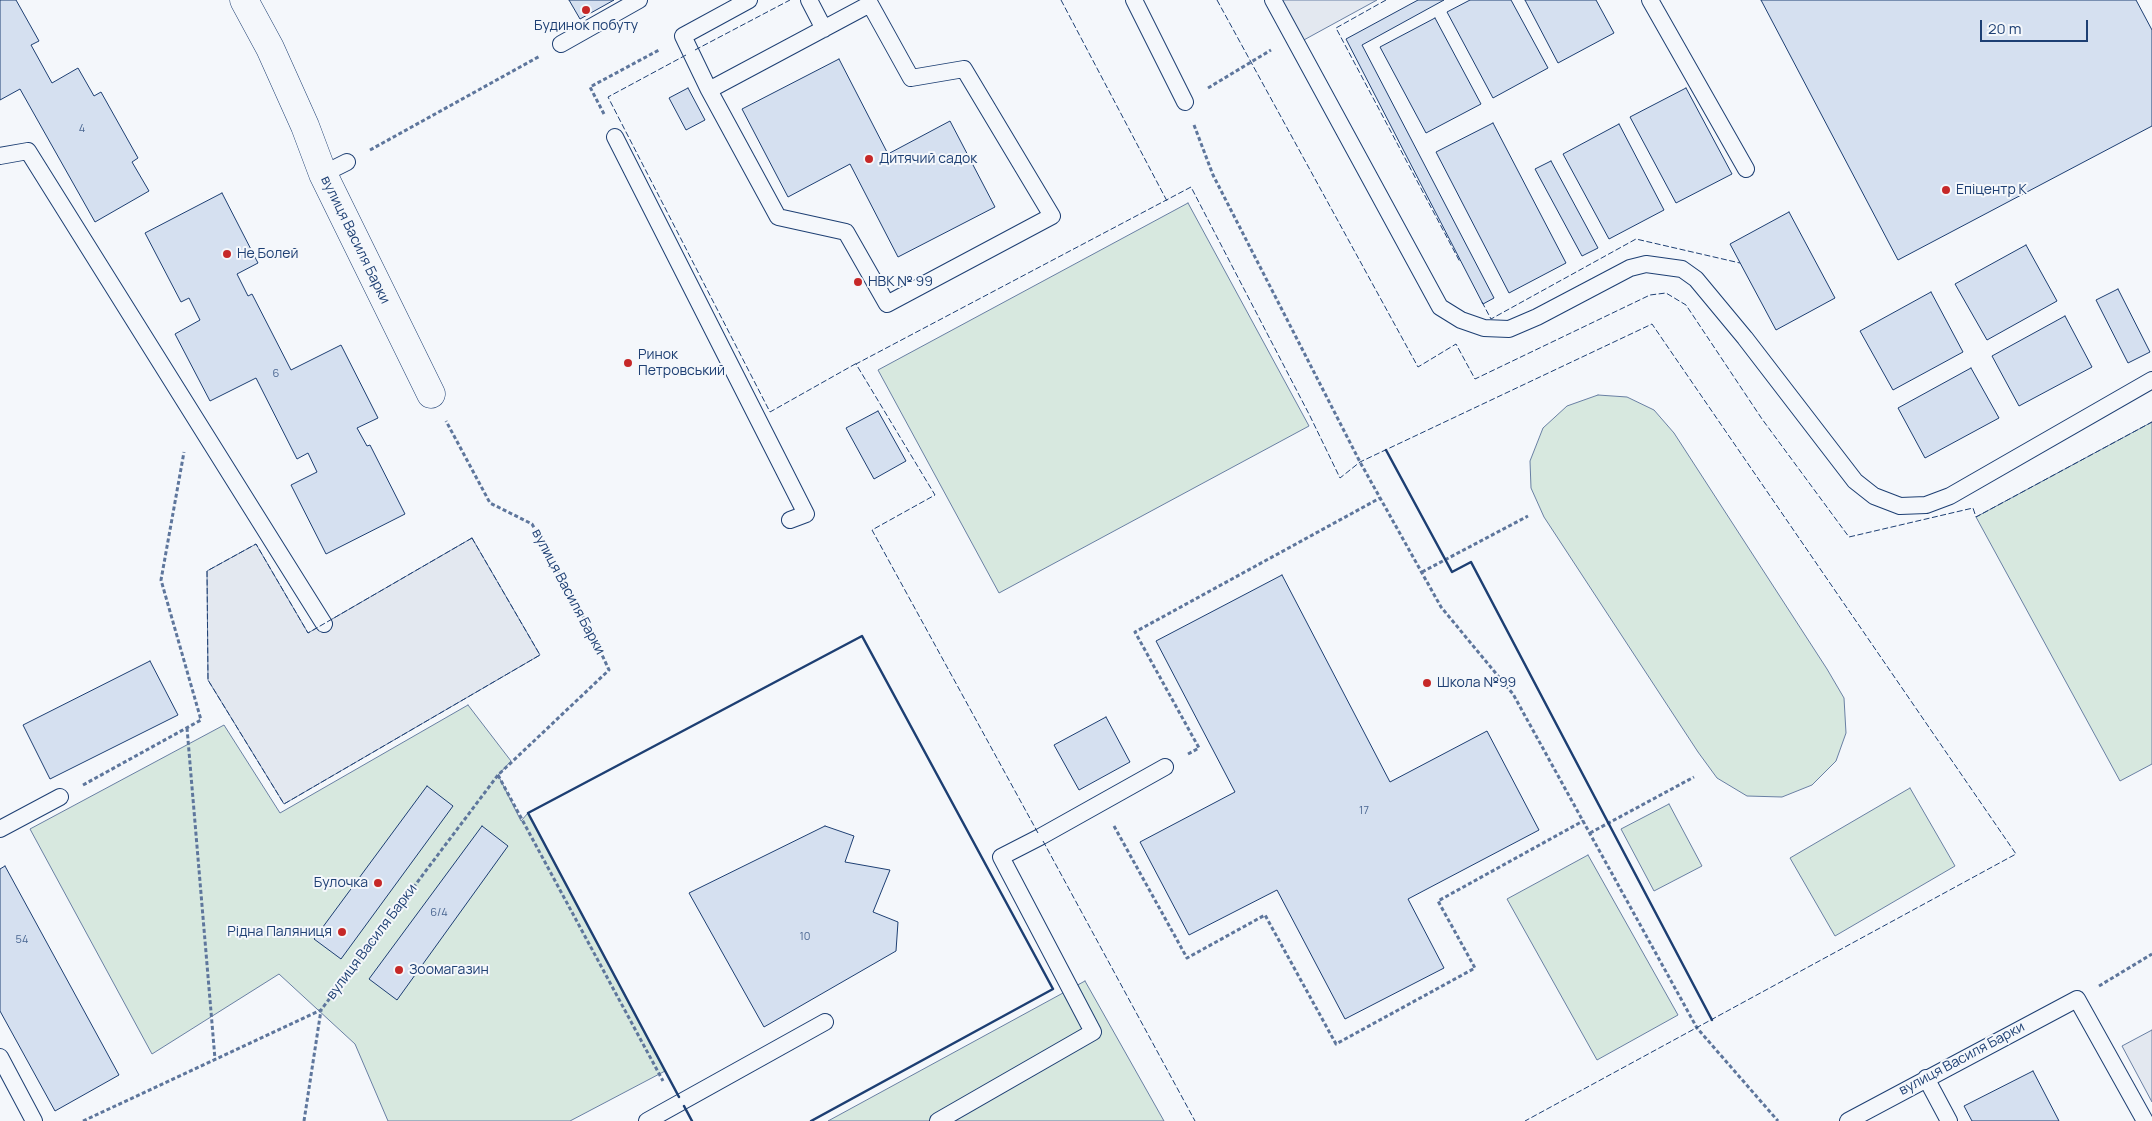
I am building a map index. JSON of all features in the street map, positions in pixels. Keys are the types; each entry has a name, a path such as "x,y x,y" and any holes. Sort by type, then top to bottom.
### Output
{"street":[{"name":"вулиця Василя Барки","path":"244,0 270,48 305,126 323,174 431,394"}],"lane":[{"path":"561,44 639,0"},
{"path":"709,90 870,4 911,78 964,69 1052,216 887,304 846,232 778,217 709,90 684,36 748,0"},
{"path":"809,0 824,29"},
{"path":"1134,0 1185,102"},
{"path":"1273,0 1440,306 1462,320 1484,328 1509,329 1537,317 1630,268 1646,264 1682,269 1696,279 1745,338 1855,480 1874,496 1900,506 1926,505 1950,496 2152,380"},
{"path":"1650,0 1746,169"},
{"path":"615,137 806,514 790,520"},
{"path":"0,156 28,151 324,624"},
{"path":"323,174 347,162"},
{"path":"938,1121 1093,1032 1001,857 1165,767"},
{"path":"0,829 60,797"},
{"path":"2077,999 2145,1121"},
{"name":"вулиця Василя Барки","path":"1848,1121 2077,999"},
{"path":"647,1121 825,1022"},
{"path":"0,1056 34,1121"},
{"path":"1926,1078 1949,1121"}],"path":[{"path":"615,137 590,88 684,36"},
{"path":"347,162 561,44"},
{"path":"1251,62 1185,102 1213,175 1380,498 1441,607 1513,694 1697,1028 1778,1121"},
{"name":"вулиця Василя Барки","path":"321,1010 498,775 609,670 591,631 532,524 490,503 431,394"},
{"path":"60,797 201,720 161,580 192,412"},
{"path":"1165,767 1199,748 1135,632 1380,498"},
{"path":"1422,572 1528,516"},
{"path":"187,728 215,1059"},
{"path":"498,775 676,1105"},
{"path":"1590,833 1694,777"},
{"path":"1100,802 1186,958 1265,915 1336,1044 1475,968 1438,901 1583,821"},
{"path":"2077,999 2152,954"},
{"path":"83,1121 321,1010"},
{"path":"304,1121 321,1010"}],"shaded area":[{"path":"1280,0 1377,0 1302,41"},
{"path":"1188,203 1309,426 999,593 878,370"},
{"path":"1598,395 1627,397 1654,410 1674,433 1844,698 1846,733 1836,761 1812,785 1782,797 1747,796 1717,778 1544,517 1531,488 1530,461 1543,428 1567,406"},
{"path":"2152,422 2152,764 2120,781 1976,517"},
{"path":"472,538 540,655 284,804 208,680 207,571 256,544 308,633"},
{"path":"468,705 511,761 498,775 521,821 528,813 665,1071 570,1121 388,1121 355,1044 279,974 152,1054 30,829 224,725 280,813"},
{"path":"1910,788 1955,866 1835,936 1790,858"},
{"path":"1669,804 1702,866 1654,891 1621,829"},
{"path":"1588,855 1678,1015 1597,1060 1507,899"},
{"path":"1085,981 1164,1121 828,1121"},
{"path":"2152,1030 2152,1102 2122,1046"}],"building":[{"path":"0,0 16,0 39,41 31,45 52,83 78,68 94,96 101,92 138,158 132,162 149,191 95,222 20,89 0,100"},
{"name":"Будинок побуту","path":"569,0 614,0 580,19"},
{"path":"1418,0 1444,0 1362,45 1494,298 1483,304 1346,39"},
{"path":"1470,0 1511,0 1548,68 1493,98 1447,12"},
{"path":"1525,0 1596,0 1614,33 1558,63"},
{"name":"Епіцентр К","path":"1761,0 2136,0 2152,30 2152,126 1898,260"},
{"path":"1435,18 1481,104 1426,133 1380,47"},
{"name":"Дитячий садок","path":"839,59 888,154 950,121 995,207 898,257 850,164 788,197 742,109"},
{"path":"688,88 705,120 686,130 669,98"},
{"path":"1686,88 1732,174 1676,203 1630,117"},
{"path":"1493,123 1566,263 1509,293 1436,152"},
{"path":"1619,124 1664,210 1609,239 1563,154"},
{"path":"1551,161 1598,248 1582,256 1535,169"},
{"path":"222,193 258,263 237,274 248,296 252,294 291,370 341,345 378,418 357,428 367,446 370,445 405,514 326,554 291,485 317,472 308,453 297,459 256,378 210,401 175,334 200,320 189,298 181,302 145,233"},
{"path":"1789,212 1835,298 1776,330 1730,244"},
{"path":"2026,245 2057,301 1987,340 1955,284"},
{"path":"2118,289 2150,352 2128,363 2096,300"},
{"path":"1931,292 1963,352 1893,390 1860,331"},
{"path":"2065,316 2092,367 2019,406 1992,356"},
{"path":"1971,368 1999,418 1925,458 1898,408"},
{"path":"878,411 906,461 874,479 846,428"},
{"path":"1282,575 1390,782 1487,731 1539,830 1408,899 1444,968 1345,1019 1277,890 1189,935 1140,842 1235,792 1156,641"},
{"path":"150,661 178,715 50,779 23,725"},
{"path":"1106,717 1130,762 1079,790 1054,745"},
{"path":"427,786 453,806 341,959 314,939"},
{"path":"482,826 508,846 397,1000 369,979"},
{"path":"825,826 854,836 845,862 890,870 873,912 898,922 896,951 764,1027 689,893"},
{"path":"5,866 119,1075 55,1111 0,1011 0,869"},
{"path":"2033,1071 2059,1121 1972,1121 1964,1106"}],"fence":[{"path":"695,50 790,0"},
{"path":"1061,0 1167,201"},
{"path":"1217,0 1418,367 1456,344 1475,379 1650,295 1666,293 1686,305 1762,419 1849,537 1973,508 1976,517 2152,422"},
{"path":"1386,0 1336,28 1460,262"},
{"path":"686,55 608,97 770,412 857,363"},
{"path":"1038,833 872,530 935,495 856,364 1191,187 1310,416 1340,478 1360,462 1652,324 2016,854 1525,1121"},
{"path":"1482,302 1491,319 1636,239 1740,263"},
{"path":"472,538 540,655 284,804 208,680 207,571 256,544 308,633 472,538"},
{"path":"1043,841 1195,1121"}],"wall":[{"path":"1386,450 1452,572 1471,562 1712,1020"},
{"path":"679,1097 528,813 862,636 1053,989 811,1121"},
{"path":"684,1106 692,1121"}],"place":[{"name":"Будинок побуту","path":"586,10"},
{"name":"Дитячий садок","path":"869,159"},
{"name":"Епіцентр К","path":"1946,190"},
{"name":"Не Болей","path":"227,254"},
{"name":"НВК № 99","path":"858,282"},
{"name":"Ринок Петровський","path":"628,363"},
{"name":"Школа №99","path":"1427,683"},
{"name":"Булочка","path":"378,883"},
{"name":"Рідна Паляниця","path":"342,932"},
{"name":"Зоомагазин","path":"399,970"}]}
